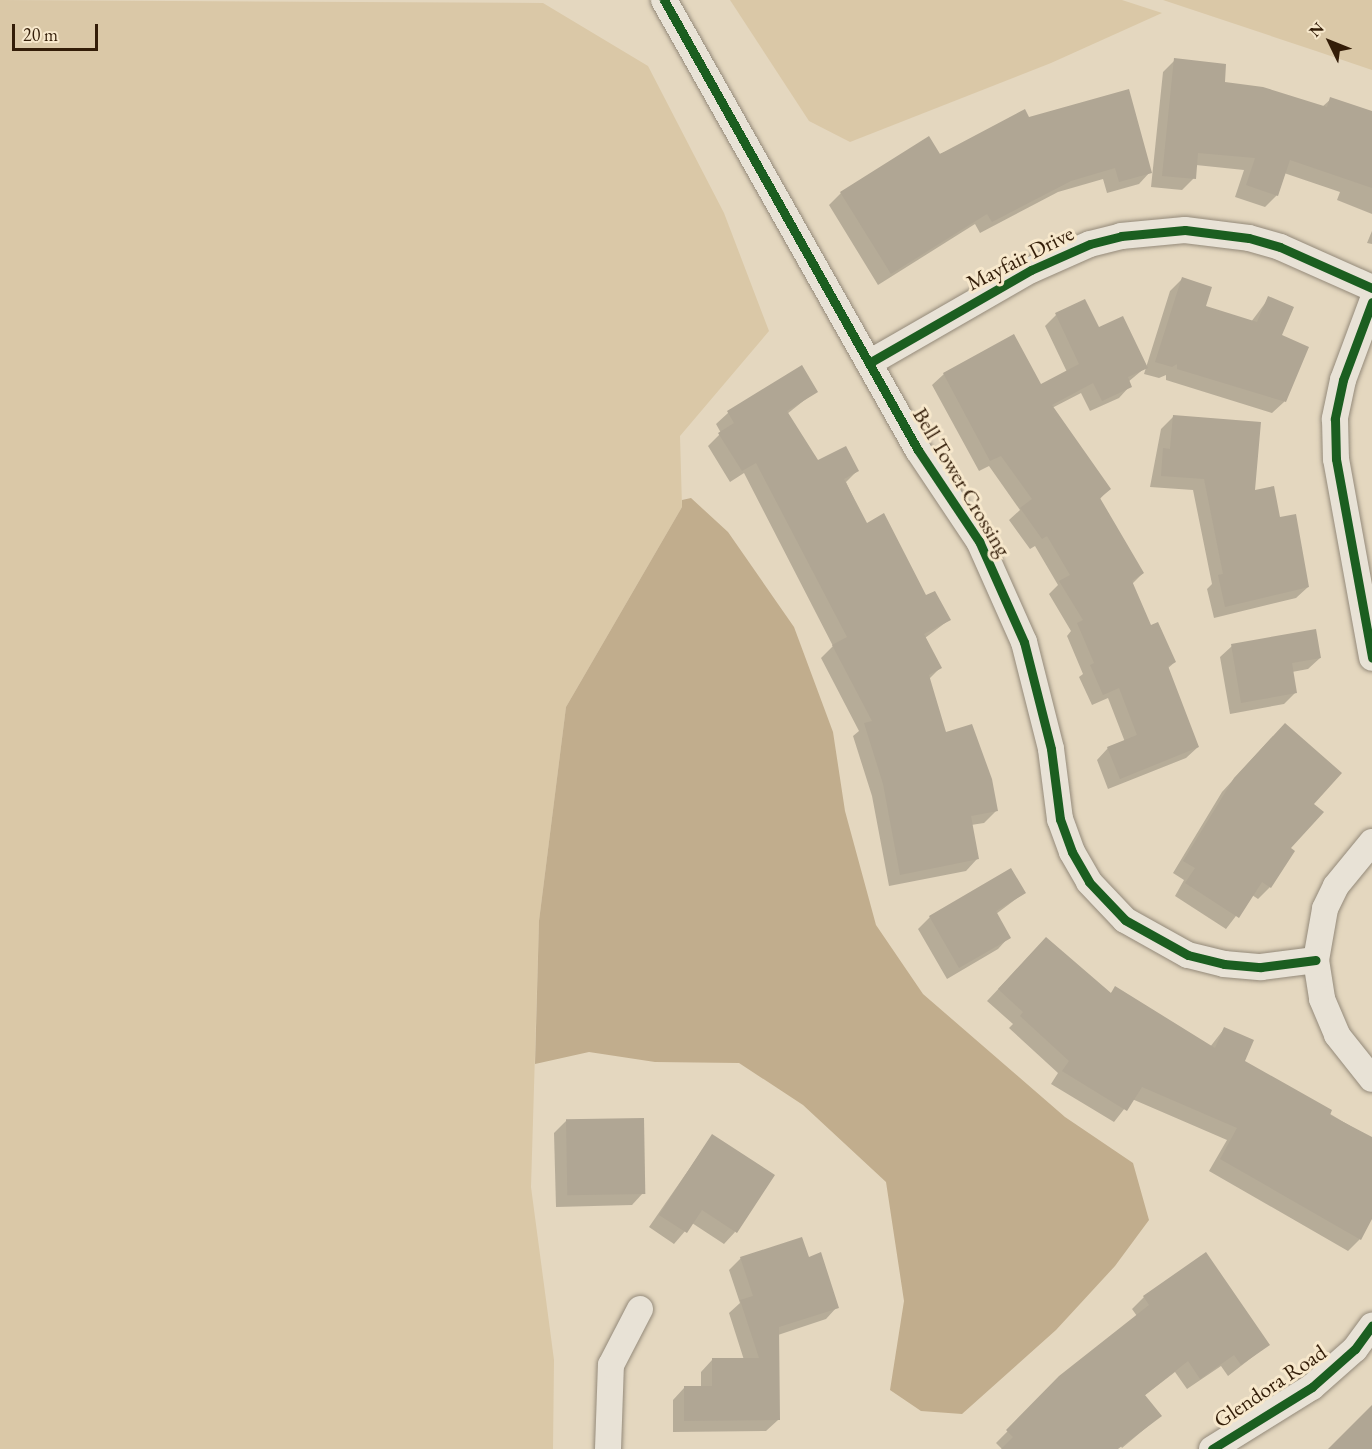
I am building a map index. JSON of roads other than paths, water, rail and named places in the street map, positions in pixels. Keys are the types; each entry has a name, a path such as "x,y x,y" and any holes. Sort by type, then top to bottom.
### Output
{"street":[{"name":"Bell Tower Crossing","path":"664,0 918,450 979,541 1011,607 1035,677 1051,749 1060,819 1072,852 1089,882 1125,920 1188,955 1224,964 1261,967 1316,960"},
{"name":"Mayfair Drive","path":"868,363 1031,270 1090,244 1121,236 1185,231 1249,238 1280,247 1372,288"},
{"path":"1372,302 1343,380 1335,419 1336,459 1372,658"},
{"path":"1372,842 1336,886 1325,909 1316,960 1322,999 1337,1035 1372,1079"},
{"path":"608,1449 611,1365 640,1309"},
{"name":"Glendora Road","path":"1212,1449 1312,1387 1354,1349 1372,1326"}]}
